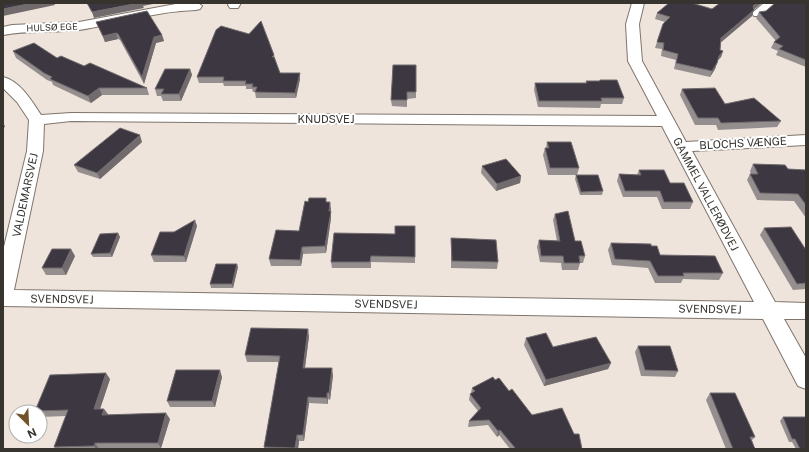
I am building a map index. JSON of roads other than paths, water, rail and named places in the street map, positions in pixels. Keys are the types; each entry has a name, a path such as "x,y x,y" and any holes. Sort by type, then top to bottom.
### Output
{"street":[{"name":"GAMMEL VALLERØDVEJ","path":"638,3 635,9 631,40 635,61 806,379"},
{"path":"758,13 771,3"},
{"name":"HULSØ EGE","path":"3,31 24,28 60,28 79,26 177,6 196,6"},
{"path":"3,80 11,86 27,104 37,120"},
{"name":"KNUDSVEJ","path":"37,120 71,117 668,122"},
{"name":"VALDEMARSVEJ","path":"3,292 35,152 37,120"},
{"name":"BLOCHS VÆNGE","path":"681,147 806,140"},
{"name":"SVENDSVEJ","path":"3,298 806,311"}]}
